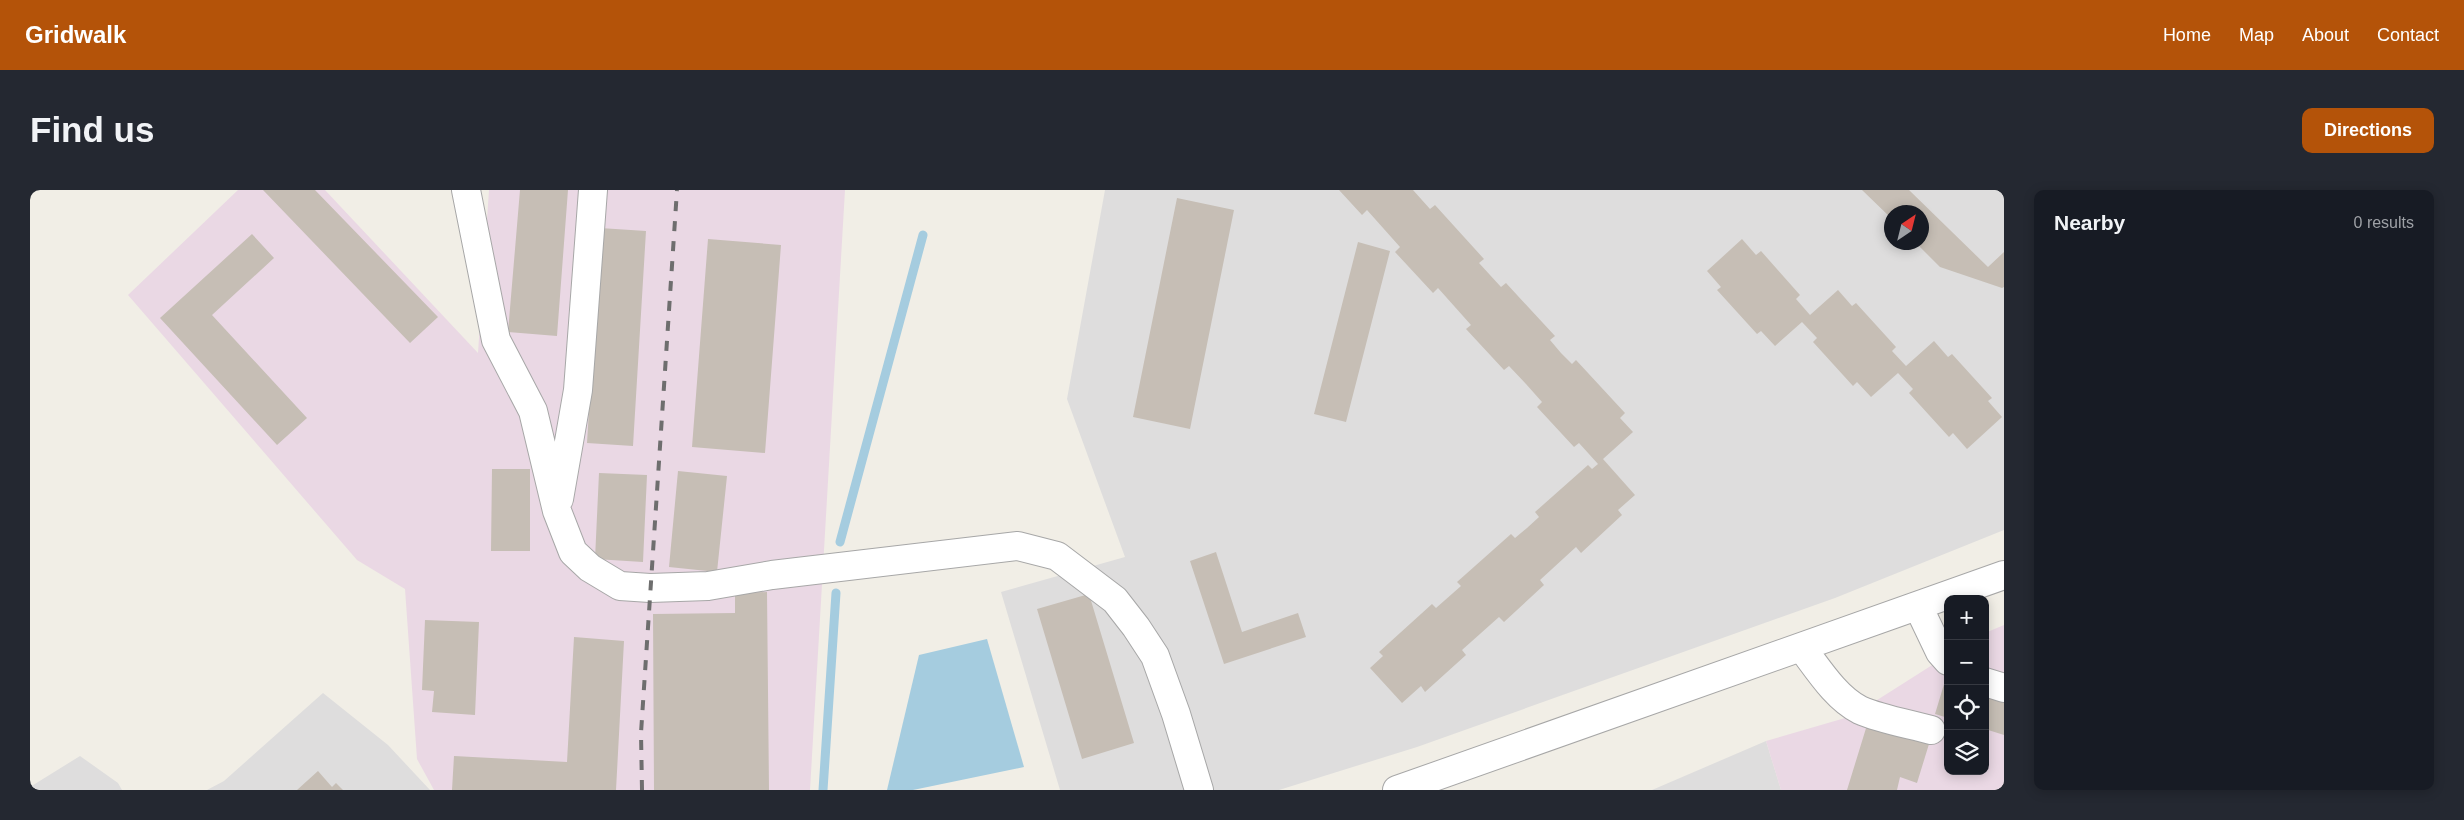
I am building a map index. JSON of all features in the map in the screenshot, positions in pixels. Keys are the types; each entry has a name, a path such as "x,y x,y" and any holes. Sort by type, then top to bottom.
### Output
{"street":[{"path":"466,190 496,340 533,411 557,511 573,552 590,568 620,586 650,588 708,586 772,575 1018,546 1057,556 1115,600 1155,656 1176,714 1199,790"},
{"path":"557,511 578,390 593,190"},
{"path":"1397,790 1668,693 1802,648 2004,574"},
{"path":"1918,606 1940,652 1944,656"},
{"path":"1802,648 1823,676 1860,710 1931,730"},
{"path":"1989,683 2004,688"}],"shaded area":[{"path":"238,190 325,190 478,353 489,190 845,190 810,790 434,790 417,759 405,589 357,560 128,295"},
{"path":"1105,190 2004,190 2004,530 1835,598 1417,747 1279,790 1060,790 1001,592 1125,557 1067,399"},
{"path":"2004,625 2004,790 1781,790 1766,741 1852,716 1944,658 1944,775 1989,775 1989,631"},
{"path":"323,693 388,745 430,790 207,790 224,781"},
{"path":"1766,741 1781,790 1652,790"},
{"path":"80,756 118,783 122,790 30,790 30,787"}],"water":[{"path":"987,639 1024,767 913,790 887,790 919,655"}],"building":[{"path":"263,190 315,190 438,317 410,343"},
{"path":"520,190 568,190 557,336 508,332"},
{"path":"1339,190 1413,190 1430,209 1435,205 1484,259 1479,263 1501,287 1506,283 1555,336 1550,340 1561,353 1572,364 1576,360 1625,413 1620,418 1633,432 1603,459 1635,495 1618,510 1622,515 1581,553 1576,547 1540,580 1544,585 1504,622 1499,617 1462,650 1466,655 1425,692 1421,686 1402,703 1370,668 1383,656 1379,652 1432,604 1436,608 1461,586 1457,582 1511,534 1515,538 1527,528 1539,517 1535,512 1588,465 1592,469 1598,464 1579,443 1574,447 1537,407 1542,402 1526,384 1509,366 1504,370 1466,329 1471,325 1438,288 1433,293 1395,252 1400,247 1367,210 1362,215"},
{"path":"1862,190 1909,190 1924,205 1884,205 1884,211"},
{"path":"1177,198 1234,210 1190,429 1133,417"},
{"path":"1929,209 1988,267 2004,252 2004,287 2002,288 1940,267 1923,250 1929,250"},
{"path":"600,228 646,231 633,446 587,443"},
{"path":"252,234 274,258 212,315 307,418 277,445 160,318"},
{"path":"708,239 781,245 765,453 692,447"},
{"path":"1742,239 1756,255 1761,251 1800,295 1796,299 1810,315 1838,290 1852,306 1856,303 1896,347 1892,351 1906,366 1934,341 1948,357 1952,354 1992,398 1988,401 2002,417 1967,449 1953,433 1949,437 1909,393 1913,389 1898,373 1871,397 1857,382 1853,386 1813,342 1817,338 1802,322 1775,346 1761,331 1757,334 1717,290 1721,287 1707,271"},
{"path":"1358,242 1390,251 1346,422 1314,414"},
{"path":"492,469 530,469 530,551 491,551"},
{"path":"678,471 727,476 717,572 669,567"},
{"path":"599,473 647,475 643,562 595,559"},
{"path":"1216,552 1242,632 1298,613 1306,637 1224,664 1190,561"},
{"path":"767,592 769,790 654,790 653,614 735,613 735,593"},
{"path":"1089,594 1134,743 1082,759 1037,609"},
{"path":"425,620 479,622 475,715 432,712 434,691 422,690"},
{"path":"574,637 624,641 616,790 452,790 454,756 567,762"},
{"path":"1944,684 1944,717 1935,714"},
{"path":"1989,694 2004,698 2004,735 1989,730"},
{"path":"1867,725 1929,744 1917,783 1900,777 1897,790 1847,790"},
{"path":"318,771 332,787 336,783 343,790 297,790"}],"waterway":[{"path":"840,542 923,235"},
{"path":"823,790 836,593"}],"railway":[{"path":"642,790 641,733 677,190"}]}
